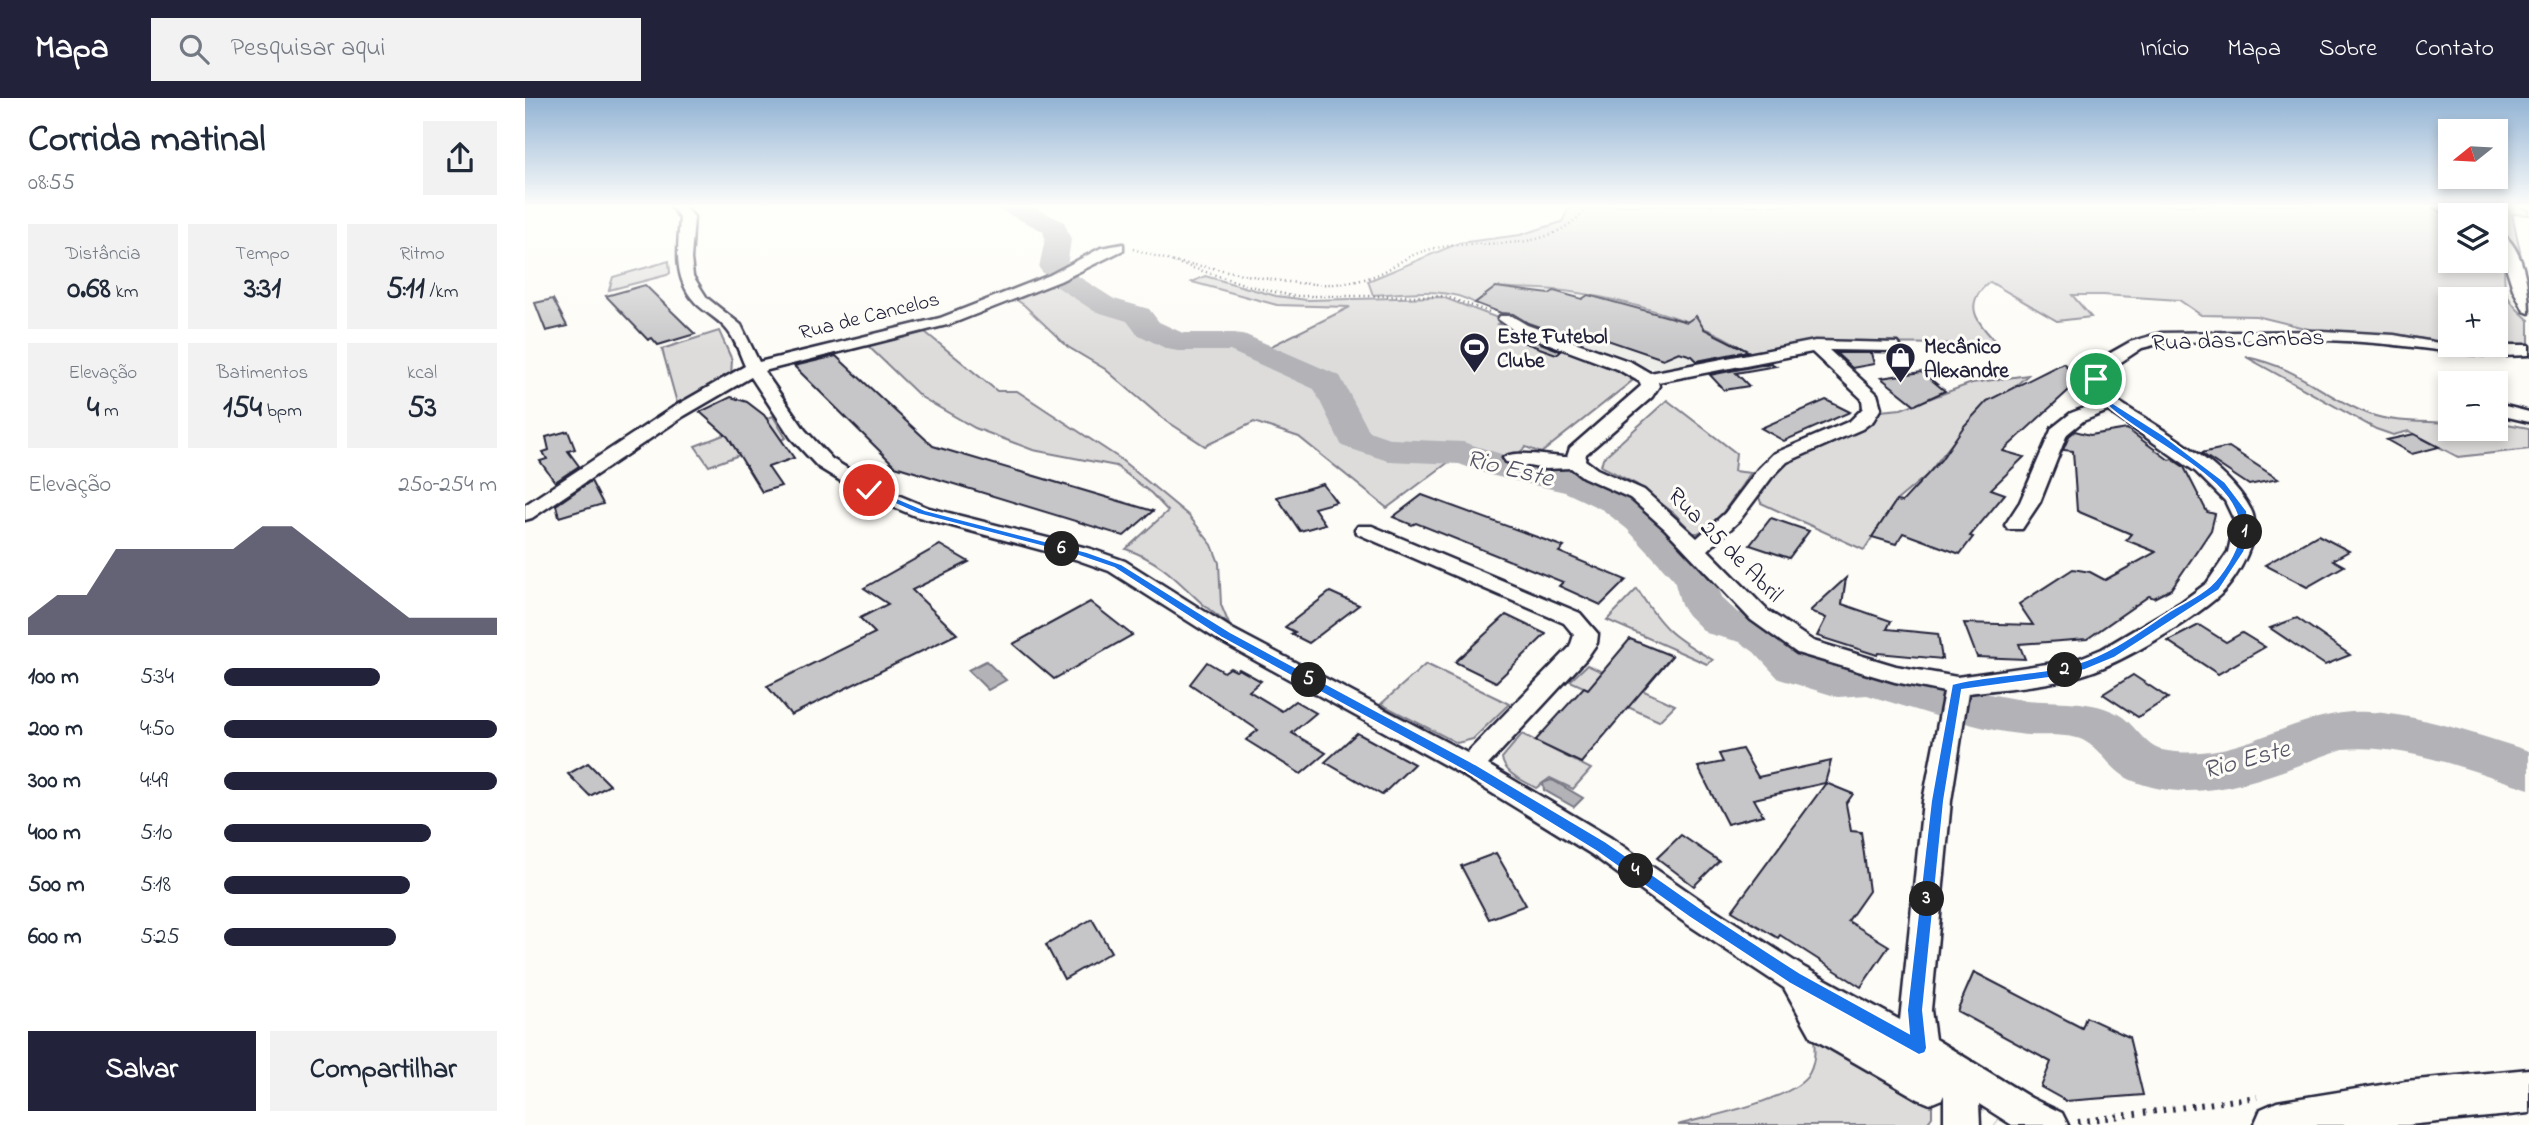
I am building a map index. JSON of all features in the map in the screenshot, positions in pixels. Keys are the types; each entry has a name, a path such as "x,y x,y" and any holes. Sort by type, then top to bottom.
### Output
{"main road":[{"path":"2277,1125 2406,1103 2529,1091"}],"street":[{"path":"684,253 686,276 692,289 702,301 735,328 754,368 803,441 825,463 869,490 922,512 1083,554 1118,566 1226,635 1470,767 1601,846 1695,913 1794,978 1824,1027 1932,1066 2050,1125"},
{"name":"Rua de Cancelos","path":"525,514 658,425 754,368 945,321 1055,278 1101,253"},
{"path":"2512,253 2518,290 2529,308"},
{"path":"1506,319 1521,328 1625,366 1648,379 1746,357 1815,346 1892,346"},
{"name":"Rua das Cambas","path":"2110,404 2098,387 2098,371 2128,349 2161,338 2317,335 2377,338 2499,352 2529,350"},
{"path":"1697,550 1732,517 1776,461 1801,446 1833,436 1866,419 1873,412 1871,398 1815,346"},
{"path":"1513,458 1545,463 1575,463 1577,452 1646,393 1650,386 1648,379"},
{"path":"1962,1125 1962,1098 1932,1066 1915,1010 1937,801 1957,687 2049,674 2081,667 2110,655 2215,588 2239,552 2245,522 2233,497 2203,468 2110,404 2077,417 2059,432 2030,502 2015,525"},
{"path":"2508,412 2529,416"},
{"name":"Rua 25 de Abril","path":"1575,463 1590,473 1637,494 1697,550 1759,615 1805,647 1895,674 1957,687"},
{"path":"1365,530 1572,618 1586,634 1585,643 1578,653 1470,767"}],"path":[{"path":"1146,253 1292,296 1444,296 1474,304 1506,319"},
{"path":"1173,262 1209,265 1302,285 1338,285 1383,273 1408,256 1418,253"}],"shaded area":[{"path":"1435,253 2438,253 2438,273 2504,273 2506,287 2438,287 2438,343 2317,331 2256,316 2201,315 2179,300 2103,295 2072,295 2091,317 2057,321 1990,282 1981,290 1974,306 1984,329 1998,344 1809,343 1748,353 1731,341 1684,320 1601,297 1576,293 1496,287 1475,303 1439,292 1373,295 1368,281"},
{"path":"669,261 670,273 667,275 609,290 613,277"},
{"name":"Este Futebol Clube","path":"1205,276 1276,296 1307,300 1442,297 1503,320 1497,324 1624,370 1632,381 1541,453 1526,447 1507,463 1464,450 1390,446 1361,433 1332,381 1263,350 1350,307 1277,305 1192,282"},
{"path":"1054,279 1094,304 1133,318 1141,328 1173,344 1232,345 1322,385 1348,439 1384,453 1457,456 1387,508 1299,437 1254,422 1205,446 1162,418 1105,369 1068,347 1024,305 1015,299 1007,299"},
{"path":"1496,287 1553,290 1616,302 1703,327 1736,343 1748,353 1675,369 1661,370 1631,364 1533,329 1476,303"},
{"path":"2508,296 2529,320 2529,347 2508,346"},
{"path":"937,326 925,332 997,391 1017,391 1119,458 1189,516 1212,545 1219,563 1221,605 1229,624 1158,565 1126,549 1168,511 1151,493 1116,466 1033,450 975,428 921,397 868,346"},
{"path":"719,331 732,360 731,376 677,403 662,349"},
{"path":"2246,357 2281,368 2369,414 2398,420 2438,422 2438,441 2508,441 2508,424 2529,428 2529,449 2458,457 2409,431 2393,435 2376,429"},
{"path":"2028,375 1957,437 1927,475 1896,501 1864,550 1761,503 1759,497 1778,465 1871,424 1880,411 1901,409 1972,383"},
{"path":"1667,400 1736,453 1734,471 1751,473 1714,522 1698,533 1693,533 1675,514 1636,484 1601,466 1603,458"},
{"path":"773,416 786,438 709,466 695,446"},
{"path":"1637,589 1669,631 1713,660 1707,664 1607,620"},
{"path":"986,661 1006,680 988,690 968,670"},
{"path":"1426,664 1509,704 1473,739 1457,743 1381,704"},
{"path":"1587,665 1675,705 1659,721 1570,681"},
{"path":"1522,734 1591,769 1573,789 1550,778 1536,788 1510,772 1502,758"},
{"path":"1551,780 1583,798 1574,807 1544,790 1543,783"},
{"path":"1814,1034 1925,1095 1932,1105 1932,1117 1926,1125 1678,1125 1766,1100 1797,1086 1807,1077 1812,1067"}],"building":[{"path":"645,285 695,334 658,345 652,338 648,340 606,296"},
{"path":"1496,287 1549,294 1554,291 1582,299 1588,295 1687,322 1696,316 1704,329 1748,351 1697,361 1692,356 1679,352 1663,359 1590,334 1579,341 1528,323 1513,314 1501,313 1475,303"},
{"path":"553,299 567,326 546,331 535,303"},
{"path":"1510,331 1561,351 1556,354 1503,335"},
{"path":"1836,353 1871,353 1874,364 1852,368"},
{"path":"836,356 933,446 1153,511 1124,536 895,466 794,366"},
{"path":"1771,363 1776,366 1736,373 1749,386 1724,390 1710,375"},
{"path":"2063,363 2081,379 2003,451 2024,457 1991,489 2005,494 1970,536 1973,537 1960,554 1903,533 1896,544 1872,537 1896,501 1902,502 1941,460 1964,426 1987,401"},
{"path":"1922,372 1945,391 1915,405 1881,378"},
{"path":"731,397 747,402 764,415 794,458 768,467 781,486 762,492 728,437 700,412"},
{"path":"1826,400 1850,412 1784,441 1761,428"},
{"path":"2127,429 2169,460 2172,459 2184,467 2207,512 2215,514 2211,530 2171,589 2154,598 2149,596 2087,639 2019,644 2025,659 1977,657 1964,623 2033,625 2019,604 2073,569 2090,572 2105,580 2156,552 2126,540 2131,534 2077,511 2073,451 2063,450 2069,436 2075,431 2090,435"},
{"path":"568,431 575,449 568,451 579,466 555,482 540,461 547,459 543,452 549,450 546,437"},
{"path":"2414,434 2439,447 2412,454 2387,440"},
{"path":"2229,447 2278,479 2249,485 2201,453"},
{"path":"591,481 603,504 559,517 556,505"},
{"path":"1323,484 1336,502 1314,508 1325,524 1300,531 1277,497"},
{"path":"1422,495 1564,547 1559,552 1626,580 1601,605 1559,586 1563,582 1416,523 1412,525 1393,517"},
{"path":"1771,518 1809,531 1789,558 1750,545"},
{"path":"2318,535 2349,551 2333,560 2344,566 2307,587 2265,565"},
{"path":"940,545 969,562 912,590 957,634 791,715 767,686 875,633 860,618 888,604 864,588"},
{"path":"1846,578 1842,604 1891,621 1887,629 1938,634 1942,659 1877,655 1817,636 1826,618 1810,611"},
{"path":"1330,592 1359,605 1309,643 1291,634 1295,632 1285,627"},
{"path":"1090,602 1132,635 1054,679 1013,644"},
{"path":"1506,615 1546,634 1496,682 1455,662"},
{"path":"2297,618 2350,655 2325,665 2270,628"},
{"path":"2199,625 2226,642 2242,633 2265,647 2218,674 2168,641"},
{"path":"1630,639 1672,656 1581,763 1535,741 1584,687 1588,689"},
{"path":"1207,662 1224,672 1230,668 1236,671 1239,669 1261,681 1249,691 1282,711 1295,701 1316,713 1292,733 1326,753 1301,774 1246,740 1258,730 1190,684"},
{"path":"2133,675 2168,698 2138,717 2103,694"},
{"path":"1357,733 1414,764 1382,795 1325,762"},
{"path":"1742,749 1758,777 1831,761 1825,783 1754,799 1763,815 1727,824 1698,767 1723,762 1719,754"},
{"path":"588,763 610,785 590,796 568,774"},
{"path":"1826,783 1853,794 1846,804 1851,831 1861,832 1869,891 1848,921 1889,946 1861,987 1780,935 1778,938 1732,911"},
{"path":"1681,835 1719,861 1694,886 1657,858"},
{"path":"1496,853 1526,905 1489,919 1461,866"},
{"path":"1092,919 1111,952 1064,979 1046,945"},
{"path":"1974,972 2082,1028 2086,1017 2129,1037 2143,1095 2066,1101 2041,1087 2051,1062 1957,1011"}],"waterway":[{"name":"Rio Este","path":"1056,253 1053,268 1058,274"},
{"name":"Rio Este","path":"1061,277 1104,305 1138,315 1148,328 1178,342 1235,342 1328,383 1355,438 1388,450 1463,453 1503,467 1577,484 1617,502 1641,521 1694,576 1703,605 1722,623 1755,631 1770,641 1795,668 1838,681 1868,679 1939,700"},
{"name":"Rio Este","path":"1973,708 2018,717 2080,720 2104,729 2139,762 2153,768 2195,773 2222,770 2340,731 2363,729 2447,744 2529,770"}],"tunnel":[{"path":"1954,1101 1996,1125"}],"place":[{"name":"Este Futebol Clube","path":"1474,375"},
{"name":"Mecânico Alexandre","path":"1901,385"}],"route":[{"path":"869,490 922,512 1083,554 1118,566 1226,635 1470,767 1601,846 1695,913 1794,978 1919,1048 1915,1010 1937,801 1957,687 2049,674 2081,667 2110,655 2188,608 2215,588 2229,571 2245,535 2242,511 2221,484 2160,437 2110,404 2102,396 2096,379"}]}
